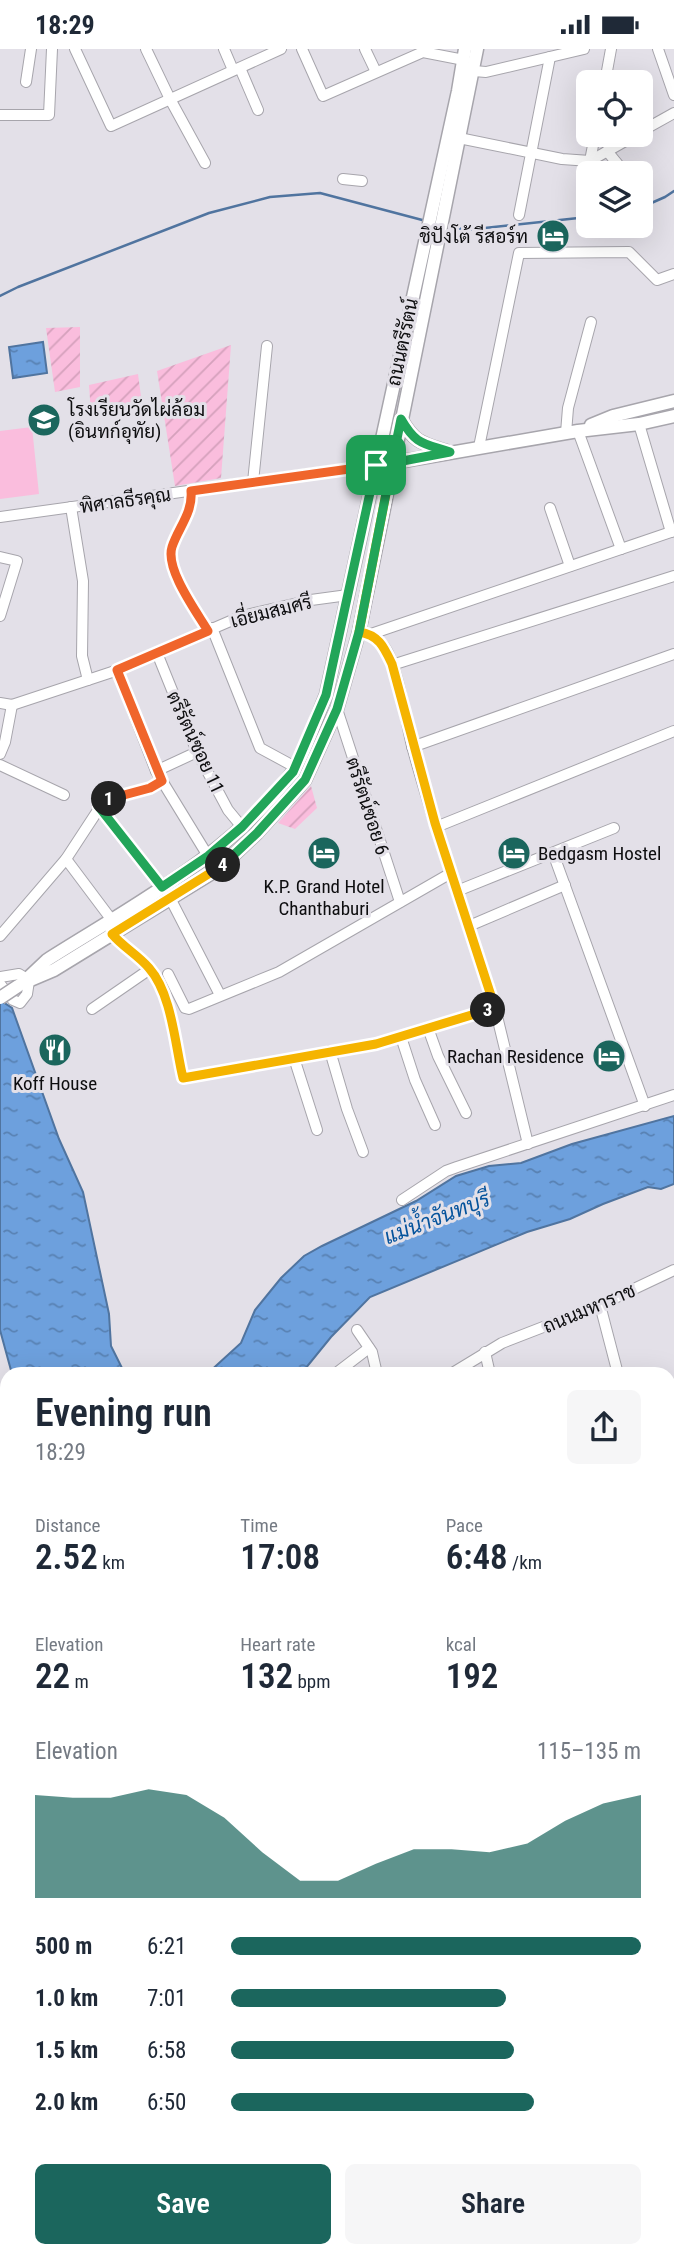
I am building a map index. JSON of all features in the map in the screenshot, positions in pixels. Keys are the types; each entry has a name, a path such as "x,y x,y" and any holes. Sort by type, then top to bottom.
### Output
{"main road":[{"name":"ถนนตรีรัตน์","path":"439,207 459,138 477,49"},
{"name":"ถนนตรีรัตน์","path":"0,998 24,982 47,960 208,856 242,827 293,772 326,695 376,465 439,207 464,54"},
{"name":"ถนนตรีรัตน์","path":"24,982 54,970 220,868 257,833 305,780 337,709 365,633 430,247"},
{"path":"572,432 612,417 674,401"},
{"path":"376,465 572,432 639,424 674,416"},
{"path":"401,419 411,436 419,442 450,452"}],"street":[{"path":"26,82 31,49"},
{"path":"0,115 48,115 52,49"},
{"path":"75,49 111,126 281,49"},
{"path":"146,49 205,163"},
{"path":"224,49 258,110"},
{"path":"302,49 323,96 423,52 464,54"},
{"path":"365,49 376,72"},
{"path":"474,71 486,72 584,49"},
{"path":"607,70 611,49"},
{"path":"658,49 674,95"},
{"path":"519,215 550,57"},
{"path":"653,125 674,113"},
{"path":"459,138 562,159 590,160 614,147"},
{"path":"590,160 593,147"},
{"path":"607,151 615,161"},
{"path":"344,179 362,181"},
{"path":"479,447 519,253 629,252 657,281 674,274"},
{"path":"591,322 568,408 572,432 621,549"},
{"path":"253,482 267,346"},
{"path":"365,633 673,532 639,424"},
{"name":"พิศาลธีรคุณ","path":"1,518 376,465"},
{"path":"191,491 191,505 172,547 171,564 210,629 260,748 295,767"},
{"path":"71,507 83,581 82,656 88,680"},
{"path":"550,508 570,566"},
{"path":"0,557 17,561 0,616"},
{"path":"392,664 674,576"},
{"name":"เอี่ยมสมศรี","path":"0,703 12,705 117,670 242,616 311,600 348,595"},
{"path":"365,633 385,648 392,664 412,747 495,1008 528,1143"},
{"name":"ตรีรัตน์ซอย 11","path":"157,653 197,752 228,810 242,827"},
{"path":"412,747 674,654"},
{"path":"117,670 156,771 208,856"},
{"path":"0,754 12,705"},
{"name":"ตรีรัตน์ซอย 6","path":"337,709 400,902"},
{"path":"436,827 674,731"},
{"path":"156,771 197,752"},
{"path":"0,765 64,795"},
{"path":"0,936 66,859 104,801 150,788 162,781"},
{"path":"99,807 162,887"},
{"path":"457,891 614,828"},
{"path":"553,853 645,1106"},
{"path":"66,859 111,919"},
{"path":"168,974 187,1010 279,972 451,873"},
{"path":"468,926 565,885"},
{"path":"170,898 220,995"},
{"path":"112,934 150,969 165,997 173,1023 183,1078 376,1044 495,1008"},
{"path":"92,1009 150,969"},
{"path":"0,977 19,974 27,994 20,1003 13,1000 0,984"},
{"path":"428,1028 438,1056 466,1113"},
{"path":"401,1037 415,1080 435,1125"},
{"path":"330,1051 346,1109 363,1152"},
{"path":"294,1058 317,1131"},
{"path":"402,1200 446,1171 674,1095"},
{"name":"ถนนมหาราช","path":"461,1367 502,1343 600,1305 674,1270"},
{"path":"600,1305 616,1367"},
{"path":"357,1330 369,1349 375,1367"},
{"path":"345,1367 369,1349"},
{"path":"485,1352 488,1367"}],"green space":[{"path":"80,327 80,387 55,392 46,328"},
{"path":"231,345 221,478 175,486 157,371"},
{"path":"138,374 142,404 91,413 89,385"},
{"path":"32,427 39,494 0,499 0,431"},
{"path":"311,786 317,808 295,829 278,823"}],"water":[{"path":"43,342 47,373 13,378 9,347"},
{"path":"0,1000 12,1008 59,1139 83,1192 109,1314 111,1346 122,1367 10,1367 0,1330"},
{"name":"แม่น้ำจันทบุรี","path":"674,1116 674,1184 661,1189 648,1187 570,1219 527,1232 370,1297 307,1367 215,1367 241,1343 255,1310 281,1278 304,1256 416,1201 456,1176 489,1166 521,1163 572,1144"}],"waterway":[{"path":"653,202 674,191"},
{"path":"0,296 209,213 270,197 320,193 426,221"},
{"path":"446,225 466,230 576,218"}],"place":[{"name":"ชิปังโต้ รีสอร์ท","path":"553,236"},
{"name":"โรงเรียนวัดไผ่ล้อม (อินทก์อุทัย)","path":"44,420"},
{"name":"K.P. Grand Hotel Chanthaburi","path":"324,853"},
{"name":"Bedgasm Hostel","path":"514,853"},
{"name":"Koff House","path":"55,1050"},
{"name":"Rachan Residence","path":"609,1056"}],"route":[{"path":"376,465 326,695 293,772 242,827 208,856 162,887 99,807 104,801 150,788 162,781 117,670 208,631 173,570 170,558 172,547 190,510 191,491 253,482 376,465 392,463 359,632 371,634 385,648 392,664 412,747 495,1008 376,1044 183,1078 173,1035 173,1023 158,982 150,969 112,934 220,868 257,833 305,780 337,709 359,632 375,547 392,463 450,452 419,442 411,436 401,419 392,463 376,465"}]}
